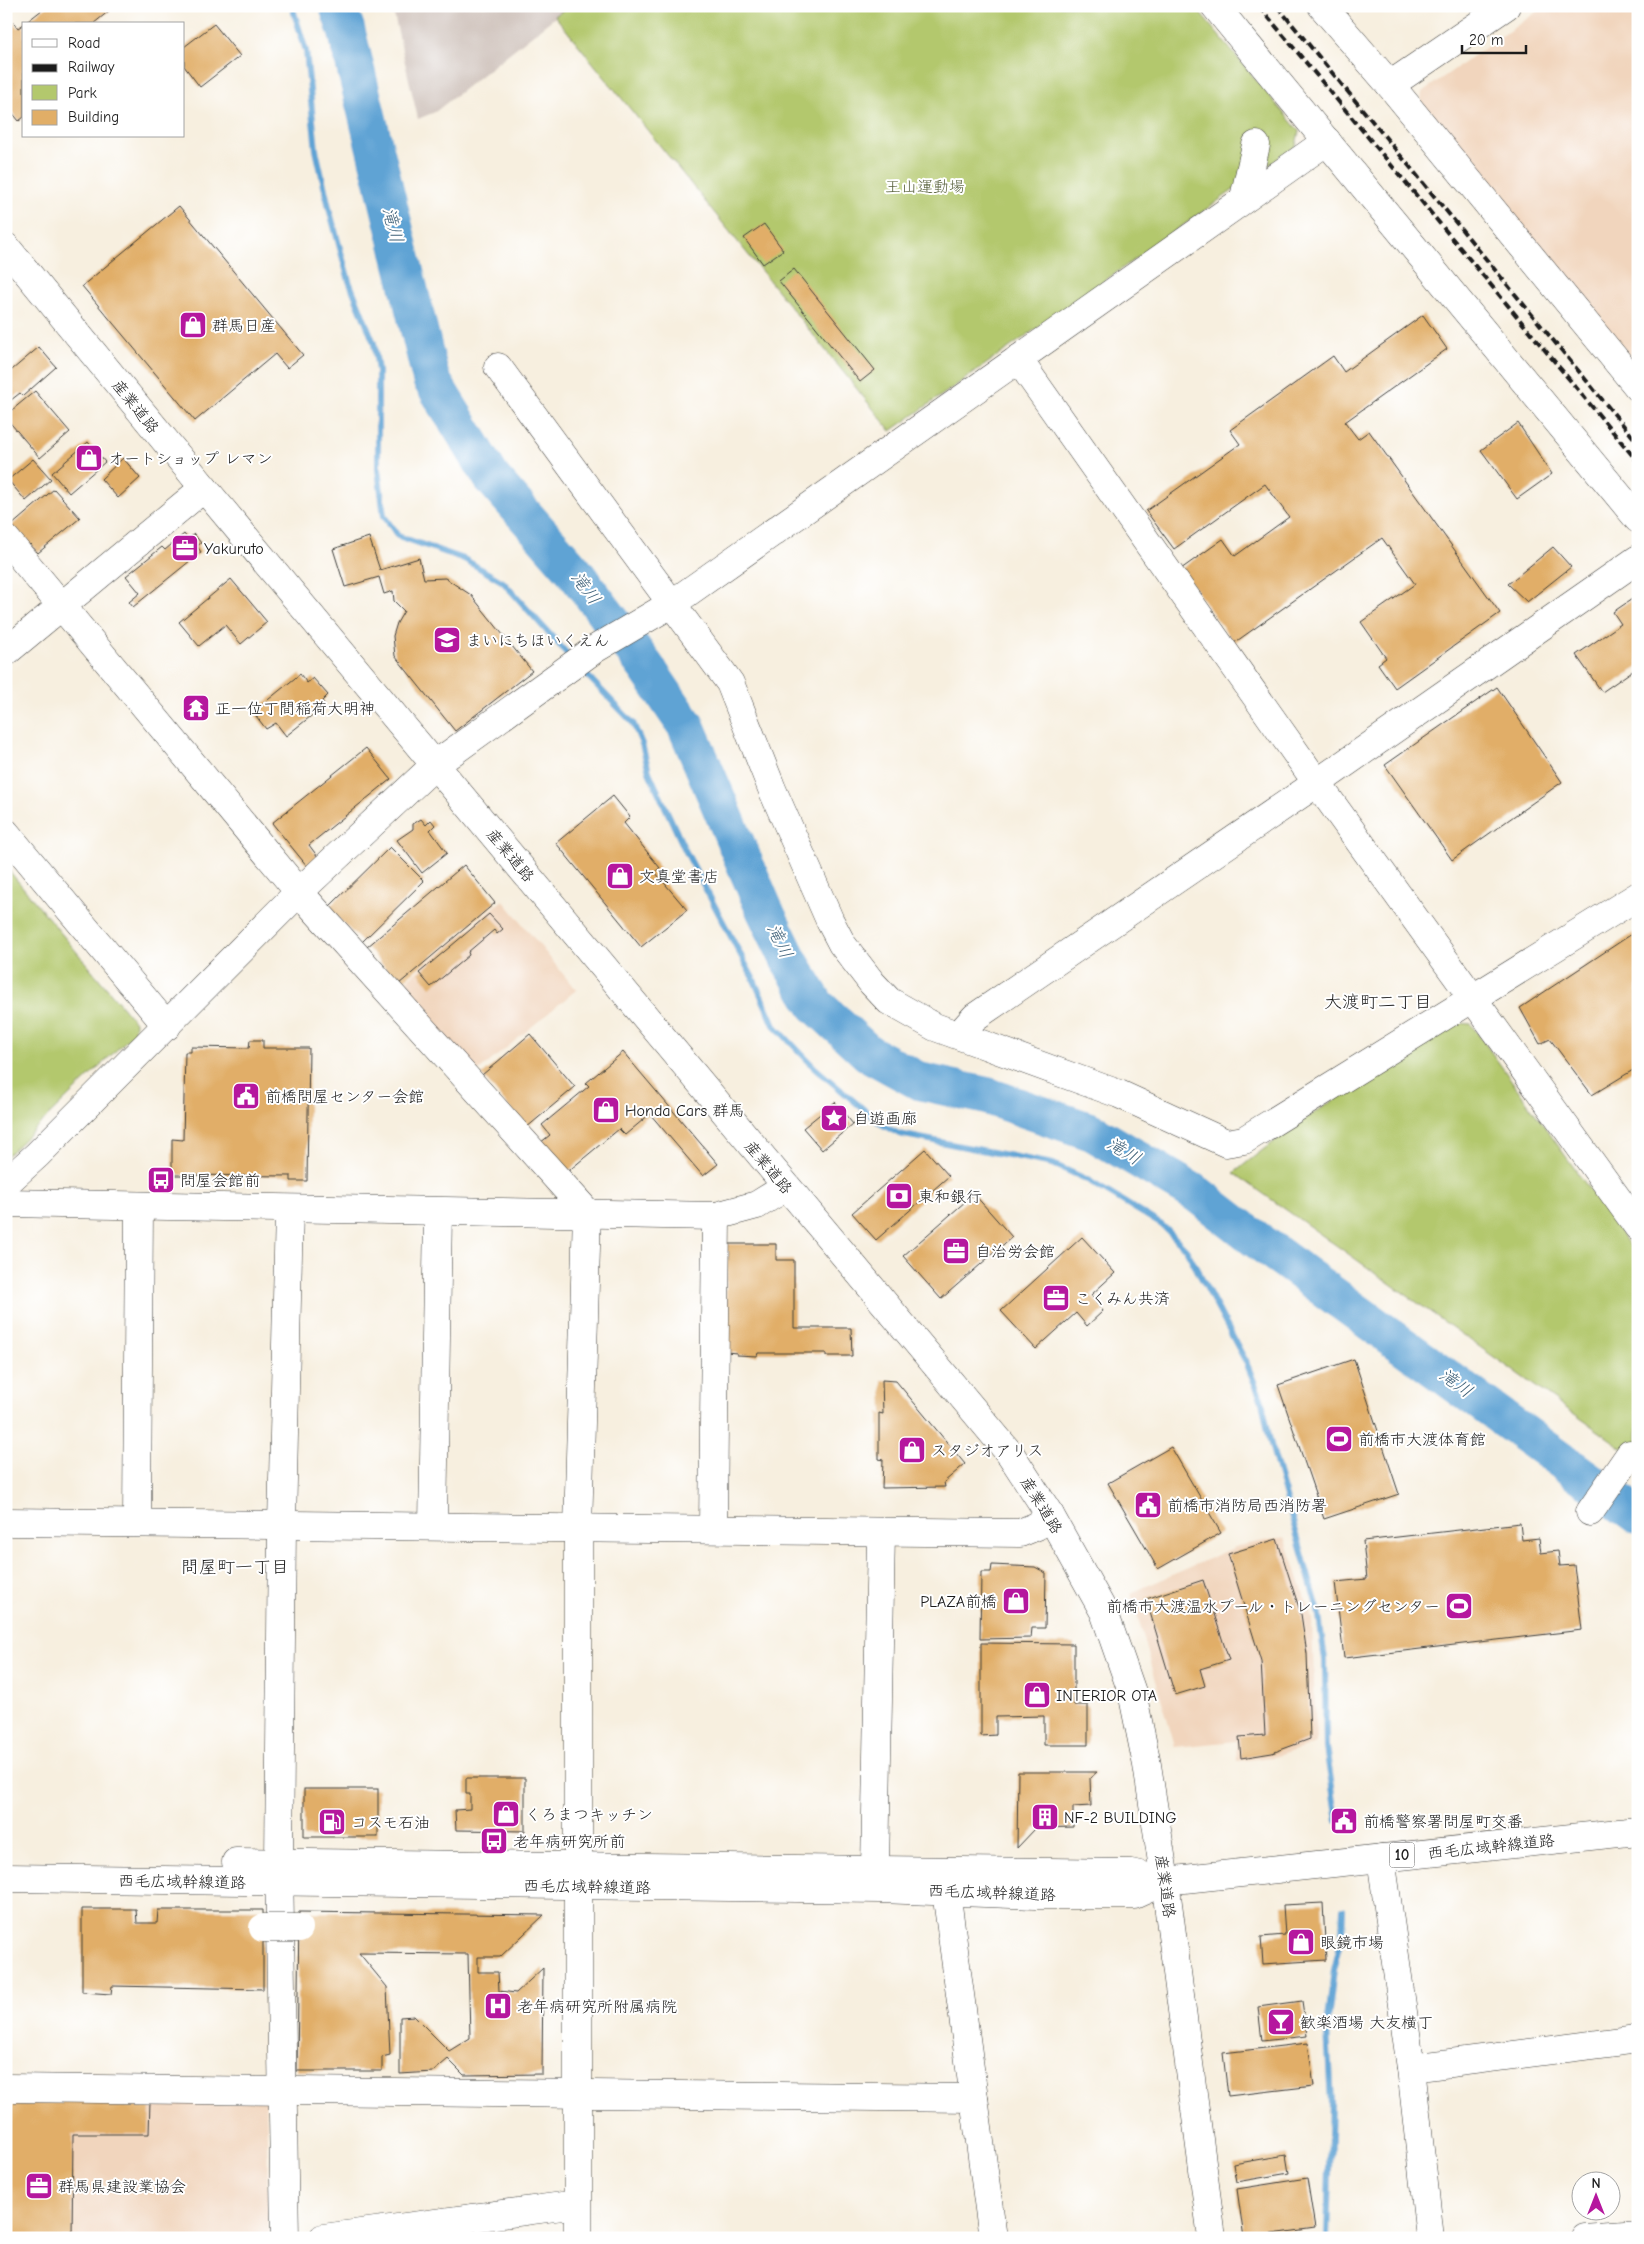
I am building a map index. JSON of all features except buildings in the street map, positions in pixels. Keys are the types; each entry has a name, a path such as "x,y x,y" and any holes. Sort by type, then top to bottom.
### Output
{"street":[{"path":"1215,6 1638,519"},
{"path":"1322,6 1390,85 1638,387"},
{"path":"1390,85 1506,6"},
{"path":"6,1183 37,1155 167,1026 299,892 436,764 595,649 666,608 1327,141"},
{"path":"1244,198 1256,145"},
{"name":"産業道路","path":"8,252 1010,1455 1050,1515 1104,1612 1132,1692 1147,1765 1166,1882 1212,2238"},
{"path":"1018,359 1317,783 1638,1227"},
{"path":"498,368 666,608 679,615 700,639 730,683 772,789 842,944 872,983 889,1001 935,1027 1119,1094 1226,1143 1244,1140 1638,896"},
{"path":"6,652 204,488"},
{"path":"6,539 63,605 299,892 588,1212 578,1528 578,2238"},
{"path":"962,1036 966,1026 975,1017 1317,783 1638,559"},
{"path":"6,832 167,1026"},
{"path":"6,1204 438,1212 588,1212 716,1216 757,1205 786,1187"},
{"path":"137,1524 139,1207"},
{"path":"285,2238 279,1872 282,1525 289,1209"},
{"path":"433,1526 438,1212"},
{"path":"713,1529 716,1216"},
{"path":"1590,1512 1630,1454"},
{"path":"6,1522 1020,1533 1037,1526 1050,1515"},
{"path":"875,1870 881,1532"},
{"name":"西毛広域幹線道路","path":"6,1861 279,1872 579,1876 1036,1895 1134,1895 1166,1882 1638,1831"},
{"path":"1381,1858 1411,2068 1430,2238"},
{"name":"西毛広域幹線道路","path":"579,1876 875,1870 1131,1873 1166,1882"},
{"name":"西毛広域幹線道路","path":"6,1878 279,1872"},
{"path":"946,1891 994,2238"},
{"path":"263,1928 299,1928"},
{"path":"1411,2068 1638,2039"},
{"path":"6,2088 974,2098"},
{"path":"323,2238 577,2204"},
{"path":"1585,2238 1638,2234"}],"shaded area":[{"path":"392,6 569,6 435,112 418,119"},
{"path":"1545,6 1638,6 1638,366 1421,104 1422,92"},
{"path":"503,900 576,990 475,1074 398,987"},
{"path":"1285,1537 1312,1619 1316,1744 1273,1757 1237,1761 1236,1741 1175,1747 1131,1593 1238,1546"},
{"path":"6,2094 266,2096 269,2238 6,2238"}],"green space":[{"name":"王山運動場","path":"569,6 1194,6 1299,131 1296,146 891,431 555,16"},
{"path":"6,867 135,1022 134,1033 6,1157"},
{"path":"1458,1023 1471,1024 1638,1257 1638,1459 1234,1173 1315,1112"}],"waterway":[{"path":"292,6 306,51 316,150 330,212 349,281 374,343 378,371 378,469 384,516 398,536 464,559 503,582 571,658"},
{"name":"滝川","path":"338,6 346,29 431,379 492,478 573,570 646,667 686,726 765,911 791,964 816,1005 868,1053 919,1081 987,1096 1092,1132 1197,1194 1246,1232 1638,1516"},
{"path":"579,667 633,723 642,744 649,772 685,850 755,982 774,1025 815,1068 881,1124 899,1134 1053,1164 1086,1179 1162,1225 1186,1249 1246,1362 1262,1401 1270,1441 1318,1609 1325,1660 1326,1747 1337,1821"},
{"path":"1327,2238 1331,2103 1327,2029 1334,1970 1342,1938 1343,1909"}],"railway":[{"path":"1259,6 1638,462"},
{"path":"1277,6 1638,443"}],"place":[{"name":"群馬日産","path":"193,325"},
{"name":"オートショップ レマン","path":"89,458"},
{"name":"Yakuruto","path":"185,548"},
{"name":"まいにちほいくえん","path":"447,640"},
{"name":"正一位丁間稲荷大明神","path":"196,708"},
{"name":"文真堂書店","path":"620,876"},
{"name":"前橋問屋センター会館","path":"246,1096"},
{"name":"Honda Cars 群馬","path":"606,1110"},
{"name":"自遊画廊","path":"834,1118"},
{"name":"問屋会館前","path":"161,1180"},
{"name":"東和銀行","path":"899,1196"},
{"name":"自治労会館","path":"956,1251"},
{"name":"こくみん共済","path":"1056,1298"},
{"name":"前橋市大渡体育館","path":"1339,1439"},
{"name":"スタジオアリス","path":"912,1450"},
{"name":"前橋市消防局西消防署","path":"1148,1505"},
{"name":"PLAZA前橋","path":"1016,1601"},
{"name":"前橋市大渡温水プール・トレーニングセンター","path":"1459,1606"},
{"name":"INTERIOR OTA","path":"1037,1695"},
{"name":"くろまつキッチン","path":"506,1814"},
{"name":"NF-2 BUILDING","path":"1045,1817"},
{"name":"前橋警察署問屋町交番","path":"1344,1821"},
{"name":"コスモ石油","path":"332,1822"},
{"name":"老年病研究所前","path":"494,1841"},
{"name":"眼鏡市場","path":"1301,1942"},
{"name":"老年病研究所附属病院","path":"498,2006"},
{"name":"歓楽酒場 大友横丁","path":"1281,2022"},
{"name":"群馬県建設業協会","path":"39,2186"}],"district":[{"name":"大渡町二丁目","path":"1378,1002"},
{"name":"問屋町一丁目","path":"235,1567"}]}
